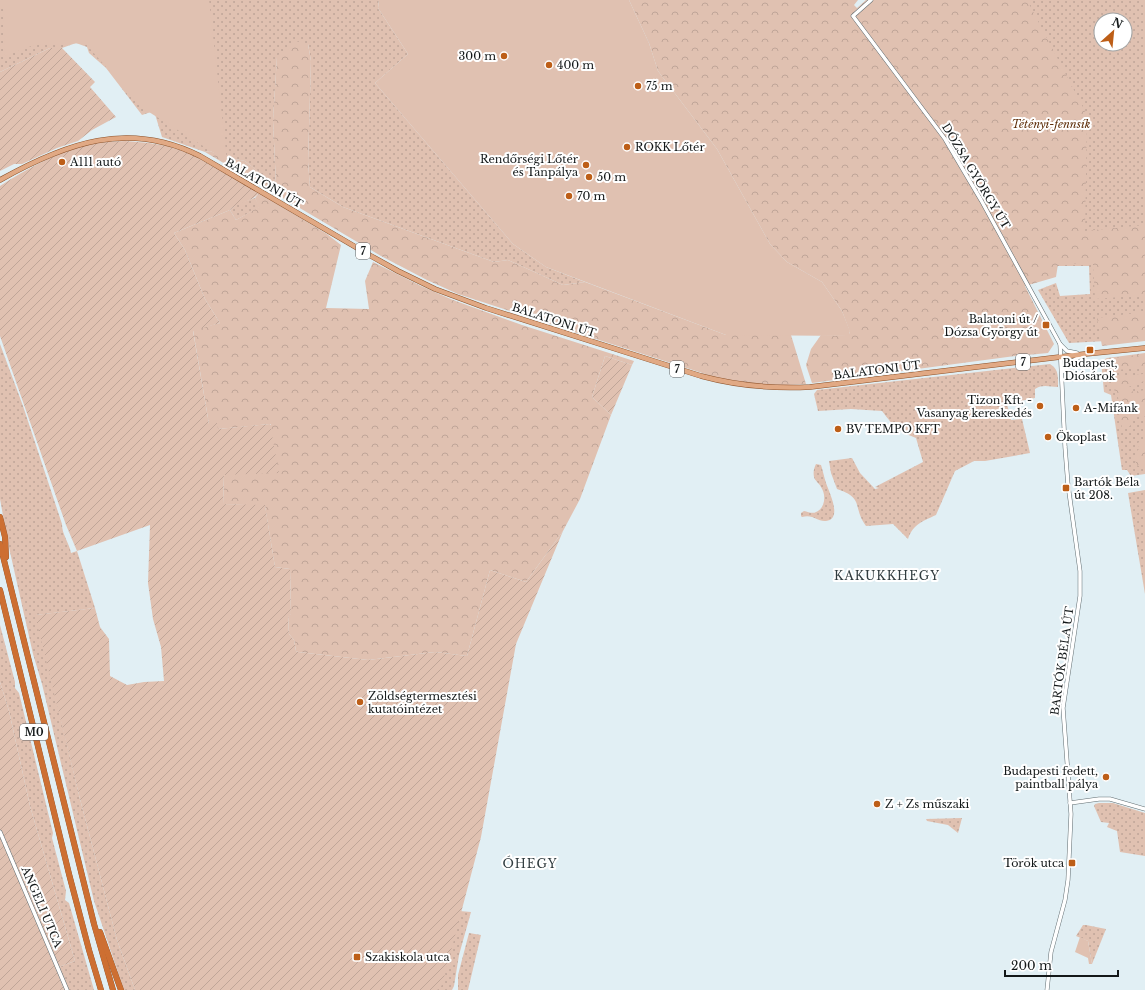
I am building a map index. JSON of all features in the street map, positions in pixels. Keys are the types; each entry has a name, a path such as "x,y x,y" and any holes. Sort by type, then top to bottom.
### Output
{"highway":[{"path":"0,517 5,537 7,570"},
{"name":"M0","path":"0,544 94,924 113,990"},
{"name":"M0","path":"0,590 69,874 101,990"},
{"path":"94,924 100,933 121,990"}],"main road":[{"name":"BALATONI ÚT","path":"0,180 41,159 69,147 84,143 106,139 128,138 167,143 200,156 384,263 446,294 526,322 729,384 782,388 810,387 1145,348"}],"street":[{"name":"DÓZSA GYÖRGY ÚT","path":"871,0 854,16 945,139 981,200 1060,344 1060,357"},
{"path":"1060,344 1070,352 1085,354"},
{"path":"1062,373 1067,364 1085,354"},
{"name":"BARTÓK BÉLA ÚT","path":"1047,990 1051,952 1067,890 1071,832 1063,708 1079,604 1080,587 1080,571 1067,477 1060,357"},
{"path":"1070,803 1099,798 1110,799 1145,809"},
{"name":"ANGELI UTCA","path":"0,832 67,990"}],"green space":[{"path":"0,0 379,0 378,8 408,54 375,83 513,244 546,267 585,282 563,285 508,260 494,262 343,207 310,187 308,162 311,61 308,44 277,57 273,120 276,186 245,161 225,157 210,151 205,152 162,137 154,111 142,115 106,68 89,53 87,47 76,43 62,48 50,48 0,72"},
{"path":"0,0 209,0 227,161 141,107 85,43 34,45 5,56 3,9 0,8"},
{"name":"Rendőrségi Lőtér és Tanpálya","path":"379,0 629,0 649,43 658,71 717,149 770,244 787,262 822,282 842,311 850,331 849,336 726,335 546,267 513,244 375,83 408,54 378,8"},
{"path":"629,0 858,0 854,5 857,8 866,0 1027,0 1087,115 1085,231 1145,225 1145,295 1095,299 1093,264 1058,264 1056,277 1025,286 1054,344 1048,353 812,383 806,365 811,349 821,335 848,336 850,332 842,311 822,282 787,262 770,244 717,149 658,71 649,43"},
{"name":"Tétényi-fennsík","path":"877,0 1145,0 1145,339 1069,343 1038,290 1056,283 1060,296 1090,294 1089,266 1056,266"},
{"path":"295,41 308,44 311,61 308,162 310,187 343,207 494,262 508,260 563,285 585,282 726,335 791,335 806,384 769,386 721,379 574,332 574,329 558,322 555,325 542,322 537,315 532,313 525,311 519,314 458,294 381,256 205,152 210,151 225,157 245,161 276,185 273,120 277,56"},
{"path":"50,48 62,48 95,82 90,87 116,117 92,130 78,141 57,148 22,164 14,164 0,171 0,72"},
{"path":"126,141 167,146 191,154 259,193 252,199 230,210 174,233 185,250 205,299 220,323 193,331 209,424 217,423 218,429 270,424 279,473 224,475 223,504 265,505 275,567 290,569 291,614 288,616 289,634 294,640 296,651 368,660 435,652 467,656 490,570 526,582 563,531 516,644 481,837 442,985 437,990 135,990 117,940 80,799 35,615 95,608 100,627 109,639 110,676 127,685 164,681 161,647 153,619 148,583 150,525 77,551 66,525 0,336 0,186 39,163 80,146 103,142"},
{"path":"259,193 327,234 341,245 326,308 369,309 365,281 373,262 453,300 522,325 634,361 632,365 605,356 592,397 611,415 580,499 563,531 526,582 490,570 467,656 435,652 368,660 296,651 294,640 289,634 288,615 291,614 290,569 275,567 265,506 223,504 224,475 271,424 218,429 209,424 193,330 220,323 205,299 185,250 174,233 230,210 236,220 259,207 255,198"},
{"path":"255,198 260,207 236,220 230,210 237,204"},
{"path":"1145,312 1145,341 1102,346 1097,318"},
{"path":"0,344 23,406 62,524 64,535 71,553 77,551 95,608 36,615 80,799 117,940 135,990 124,990 94,901 42,684 33,654 8,543 0,499"},
{"path":"1145,353 1145,474 1131,476 1127,470 1122,470 1111,395 1104,392 1101,361 1107,358"},
{"path":"1145,354 1145,367 1117,370 1104,366 1108,359"},
{"path":"605,356 632,365 611,415 592,397"},
{"path":"1050,364 1055,368 1058,377 1058,387 1038,387 1035,389 1035,398 1007,404 1011,420 1022,419 1030,453 985,461 974,461 955,471 936,515 916,526 908,539 893,524 866,526 855,500 846,492 837,489 831,473 829,461 852,458 860,473 875,489 879,488 875,487 923,462 916,438 896,428 882,411 851,409 818,411 814,394 817,390"},
{"path":"1143,374 1145,376 1143,382 1128,387 1128,390 1134,392 1145,390 1145,417 1134,417 1130,426 1122,429 1118,397 1112,386 1119,377"},
{"path":"1140,441 1145,443 1145,464 1138,466 1135,461 1135,453 1139,449 1138,443"},
{"path":"816,464 821,465 834,505 834,515 831,519 826,521 810,516 801,516 801,513 804,511 815,513 822,507 824,501 823,490 814,477"},
{"path":"1145,490 1145,594 1128,493"},
{"path":"0,625 15,682 15,688 19,693 53,833 52,838 66,891 65,900 69,903 94,990 64,990 56,968 75,961 30,806 9,711 0,682"},
{"path":"0,682 9,711 30,806 75,961 56,968 64,990 0,990"},
{"path":"1113,803 1145,813 1145,856 1120,852 1117,831 1107,827 1109,823 1101,822 1094,806 1095,804"},
{"path":"962,818 958,833 948,825 927,821 926,819"},
{"path":"448,910 471,912 459,955 454,986 452,990 429,990"},
{"path":"1083,925 1106,929 1092,964 1088,941 1076,936"},
{"path":"469,933 481,935 468,990 458,990 458,975"},
{"path":"1080,937 1088,941 1092,964 1089,964 1088,958 1075,952"}],"place":[{"name":"300 m","path":"504,56"},
{"name":"400 m","path":"549,65"},
{"name":"75 m","path":"638,86"},
{"name":"ROKK Lőtér","path":"627,147"},
{"name":"A111 autó","path":"62,162"},
{"name":"Rendőrségi Lőtér és Tanpálya","path":"586,165"},
{"name":"50 m","path":"589,177"},
{"name":"70 m","path":"569,196"},
{"name":"Balatoni út / Dózsa György út","path":"1046,325"},
{"name":"Budapest, Diósárok","path":"1090,350"},
{"name":"Tizon Kft. - Vasanyag kereskedés","path":"1040,406"},
{"name":"A-Mifánk","path":"1076,408"},
{"name":"BV TEMPO KFT","path":"838,429"},
{"name":"Ökoplast","path":"1048,437"},
{"name":"Bartók Béla út 208.","path":"1066,488"},
{"name":"Zöldségtermesztési kutatóintézet","path":"360,702"},
{"name":"Budapesti fedett, paintball pálya","path":"1106,777"},
{"name":"Z + Zs műszaki","path":"877,804"},
{"name":"Török utca","path":"1072,863"},
{"name":"Szakiskola utca","path":"357,957"}],"district":[{"name":"KAKUKKHEGY","path":"887,575"},
{"name":"ÓHEGY","path":"530,863"}]}
